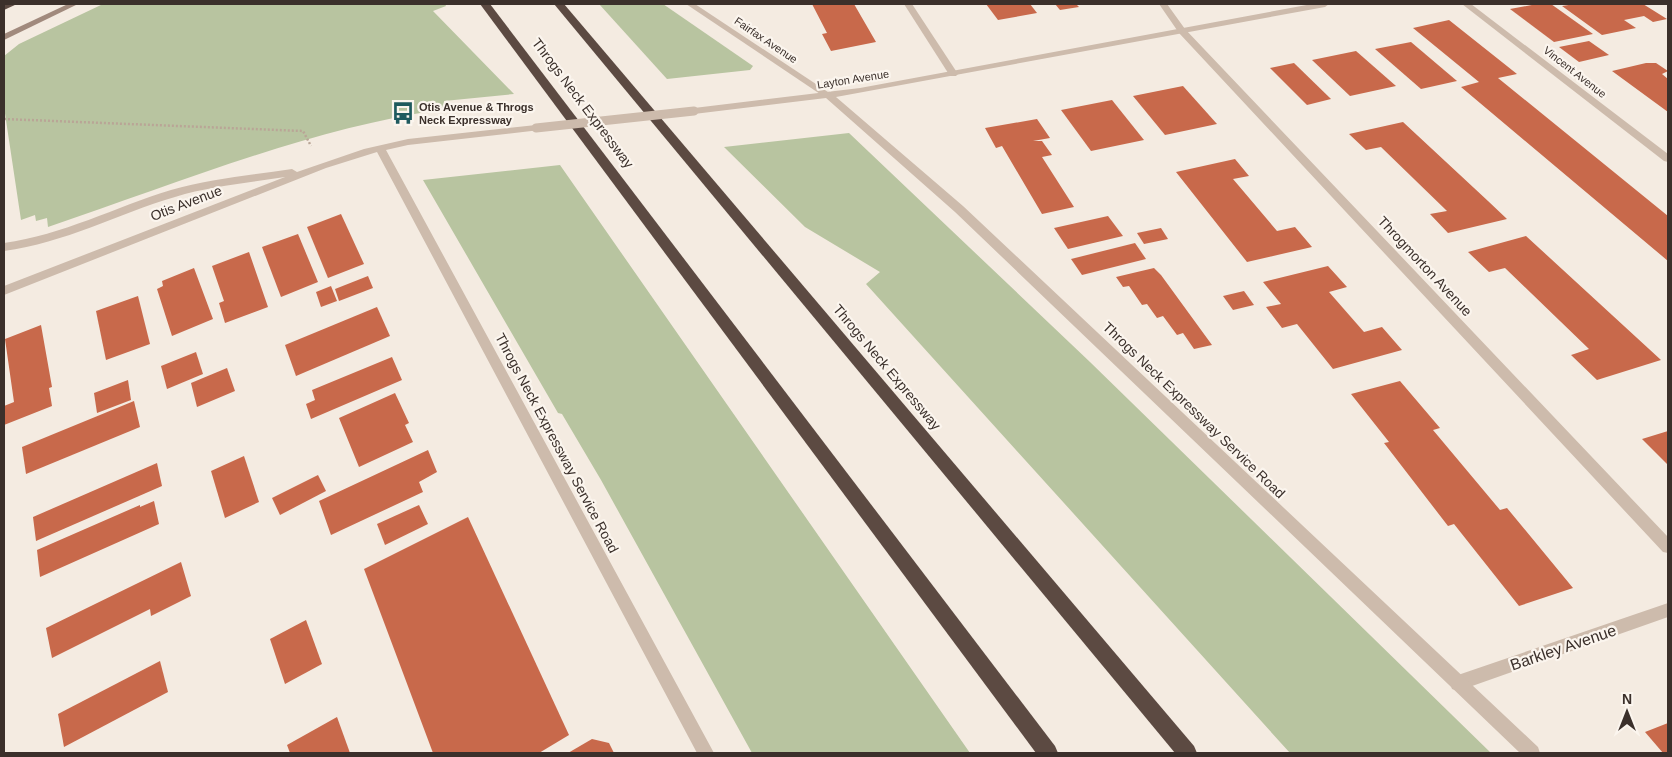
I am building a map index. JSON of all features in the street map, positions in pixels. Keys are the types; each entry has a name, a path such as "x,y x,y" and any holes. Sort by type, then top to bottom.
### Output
{"highway":[{"path":"4,7 12,4"},
{"name":"Throgs Neck Expressway","path":"485,4 1048,753"},
{"name":"Throgs Neck Expressway","path":"559,4 1187,753"},
{"path":"1148,707 1194,753"}],"main road":[{"path":"4,37 74,4"}],"street":[{"name":"Fairfax Avenue","path":"690,4 829,96"},
{"path":"908,4 953,74"},
{"name":"Throgmorton Avenue","path":"1162,4 1182,31 1668,547"},
{"name":"Layton Avenue","path":"380,148 421,140 829,96 1325,4"},
{"name":"Vincent Avenue","path":"1466,4 1668,159"},
{"name":"Throgs Neck Expressway Service Road","path":"829,96 960,210 1532,753"},
{"name":"Throgs Neck Expressway Service Road","path":"380,148 706,753"},
{"name":"Otis Avenue","path":"4,291 322,166 380,148"},
{"path":"4,247 18,246 48,237 176,193 322,166"},
{"name":"Barkley Avenue","path":"1458,683 1668,610"}],"path":[{"path":"4,119 303,131 322,166"}],"green space":[{"path":"103,4 445,4 446,6 433,11 514,94 444,101 444,109 393,118 293,144 244,159 48,227 47,218 36,221 35,215 21,220 4,107 4,56 19,44"},
{"path":"599,4 663,4 753,66 750,70 667,79"},
{"path":"849,133 1090,362 1491,753 1290,753 866,284 880,272 805,227 724,147"},
{"path":"560,165 970,753 752,753 601,480 562,414 558,413 423,180"}],"building":[{"path":"812,4 854,4 876,42 831,51 822,34 827,33"},
{"path":"986,4 1030,4 1037,13 998,20"},
{"path":"1055,4 1076,4 1079,7 1060,10"},
{"path":"1537,4 1551,4 1593,34 1554,42 1510,9"},
{"path":"1575,4 1643,4 1667,19 1653,22 1644,16 1624,20 1636,28 1602,35 1562,6"},
{"path":"1449,20 1517,74 1498,78 1668,216 1668,261 1461,87 1479,82 1413,28"},
{"path":"1589,41 1609,55 1579,62 1559,47"},
{"path":"1411,42 1457,81 1421,89 1375,49"},
{"path":"1356,51 1396,86 1350,96 1312,60"},
{"path":"1294,63 1331,99 1307,105 1270,68"},
{"path":"1646,63 1656,63 1668,71 1662,74 1668,79 1668,112 1612,71"},
{"path":"1183,86 1217,124 1165,135 1133,96"},
{"path":"1112,100 1144,140 1091,151 1061,110"},
{"path":"1037,119 1050,138 1033,141 1042,141 1052,155 1042,157 1074,207 1042,214 1002,146 996,148 985,128"},
{"path":"1403,122 1507,219 1448,233 1430,214 1447,211 1381,147 1366,150 1349,134"},
{"path":"1235,159 1249,176 1233,179 1277,231 1295,227 1312,247 1247,262 1176,172"},
{"path":"341,214 364,264 328,278 307,227"},
{"path":"1108,216 1123,236 1068,249 1054,228"},
{"path":"1161,228 1168,239 1144,244 1137,233"},
{"path":"298,234 318,282 281,297 262,247"},
{"path":"1526,236 1661,360 1597,380 1571,355 1589,349 1505,268 1489,272 1468,252"},
{"path":"1135,243 1146,259 1082,275 1071,259"},
{"path":"249,252 268,307 225,323 219,303 224,301 212,266"},
{"path":"1328,266 1347,287 1329,292 1364,332 1382,327 1402,350 1333,369 1297,324 1282,328 1266,307 1281,304 1263,282"},
{"path":"194,268 213,319 172,336 157,289 163,286 162,281"},
{"path":"1154,268 1212,345 1194,349 1183,333 1177,335 1163,316 1157,318 1147,304 1142,305 1129,286 1123,287 1116,277"},
{"path":"368,276 373,288 339,301 335,289"},
{"path":"331,286 337,301 321,307 316,292"},
{"path":"1244,291 1254,305 1233,310 1223,296"},
{"path":"138,296 150,344 106,360 96,311"},
{"path":"377,307 390,336 296,376 285,345"},
{"path":"41,325 52,387 49,388 52,406 4,425 4,406 14,402 5,339"},
{"path":"196,352 203,374 167,389 161,366"},
{"path":"392,357 402,380 311,419 306,404 315,400 312,390"},
{"path":"227,368 235,391 197,407 191,383"},
{"path":"128,380 131,400 97,413 94,393"},
{"path":"1400,381 1440,428 1433,430 1500,510 1507,508 1573,588 1519,606 1454,524 1448,526 1384,443 1389,442 1351,394"},
{"path":"395,393 409,423 405,425 413,442 359,467 339,418"},
{"path":"134,401 140,427 26,474 22,447"},
{"path":"1668,431 1668,465 1642,439"},
{"path":"428,450 437,472 419,482 423,492 331,535 319,501"},
{"path":"244,456 259,502 225,518 211,471"},
{"path":"157,463 162,486 36,541 33,517"},
{"path":"318,475 326,491 280,515 272,498"},
{"path":"154,501 159,524 40,577 37,550 140,505 140,507"},
{"path":"419,505 428,524 385,545 377,524"},
{"path":"468,517 569,735 539,753 433,753 364,569"},
{"path":"181,562 191,596 151,616 150,609 52,658 46,628"},
{"path":"306,620 322,664 285,684 270,639"},
{"path":"160,661 168,692 64,747 58,714"},
{"path":"337,717 350,753 290,753 287,745"},
{"path":"1668,723 1668,753 1663,753 1645,732"},
{"path":"592,739 609,743 614,753 568,753"}],"place":[{"name":"Otis Avenue & Throgs Neck Expressway","path":"403,113"}]}
